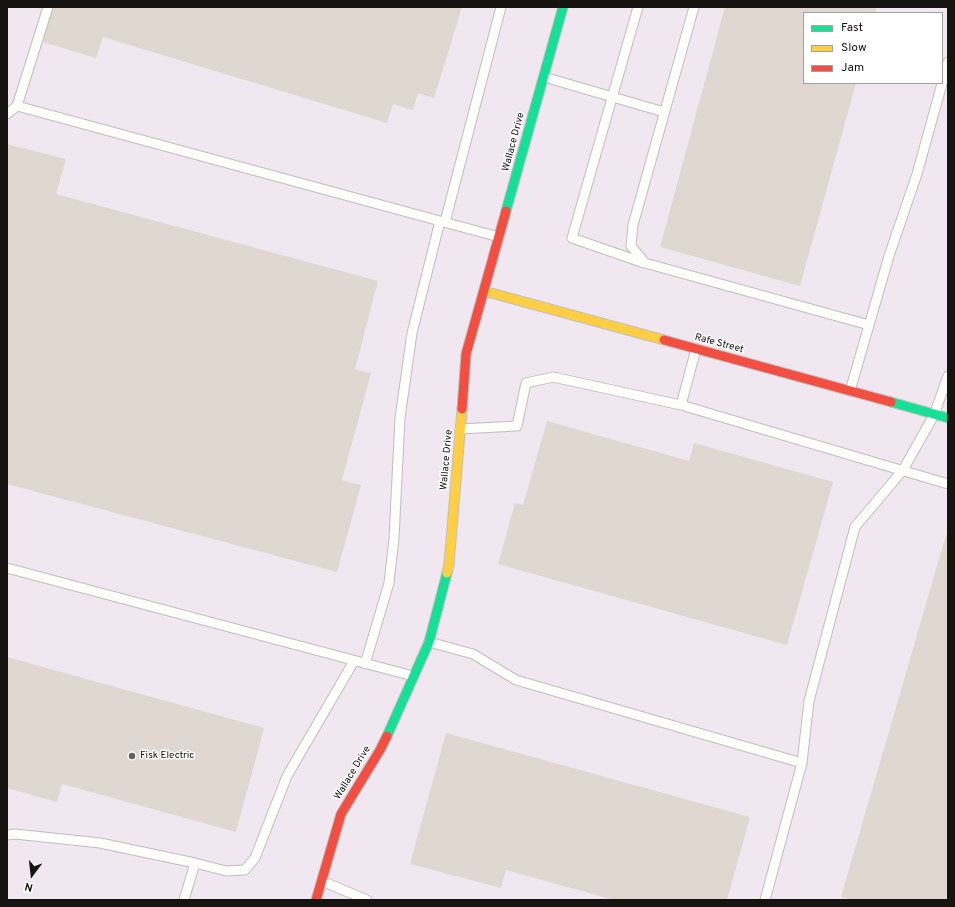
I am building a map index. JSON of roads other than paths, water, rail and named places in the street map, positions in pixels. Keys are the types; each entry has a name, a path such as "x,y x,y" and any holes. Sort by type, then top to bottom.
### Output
{"street":[{"name":"Wallace Drive","path":"316,900 340,814 380,750 429,642 449,564 466,354 563,7"},
{"name":"Rafe Street","path":"484,291 948,418"}],"lane":[{"path":"7,114 17,106 48,7"},
{"path":"366,664 389,582 394,538 400,418 412,333 501,7"},
{"path":"638,7 572,238 645,263 869,325"},
{"path":"645,263 631,246 633,225 694,7"},
{"path":"943,80 948,62"},
{"path":"544,77 664,112"},
{"path":"850,391 889,256 917,174 942,84"},
{"path":"17,106 499,237"},
{"path":"681,405 696,349"},
{"path":"765,900 802,763 809,701 855,527 903,470 934,415 948,376"},
{"path":"460,429 517,426 526,383 553,377 681,405 948,484"},
{"path":"7,568 413,676"},
{"path":"429,642 473,654 516,680 802,763"},
{"path":"7,835 15,834 100,842 226,871 245,870 255,858 287,776 354,661"},
{"path":"184,900 194,863"},
{"path":"321,881 367,900"}],"place":[{"name":"Fisk Electric","path":"132,756"}]}
